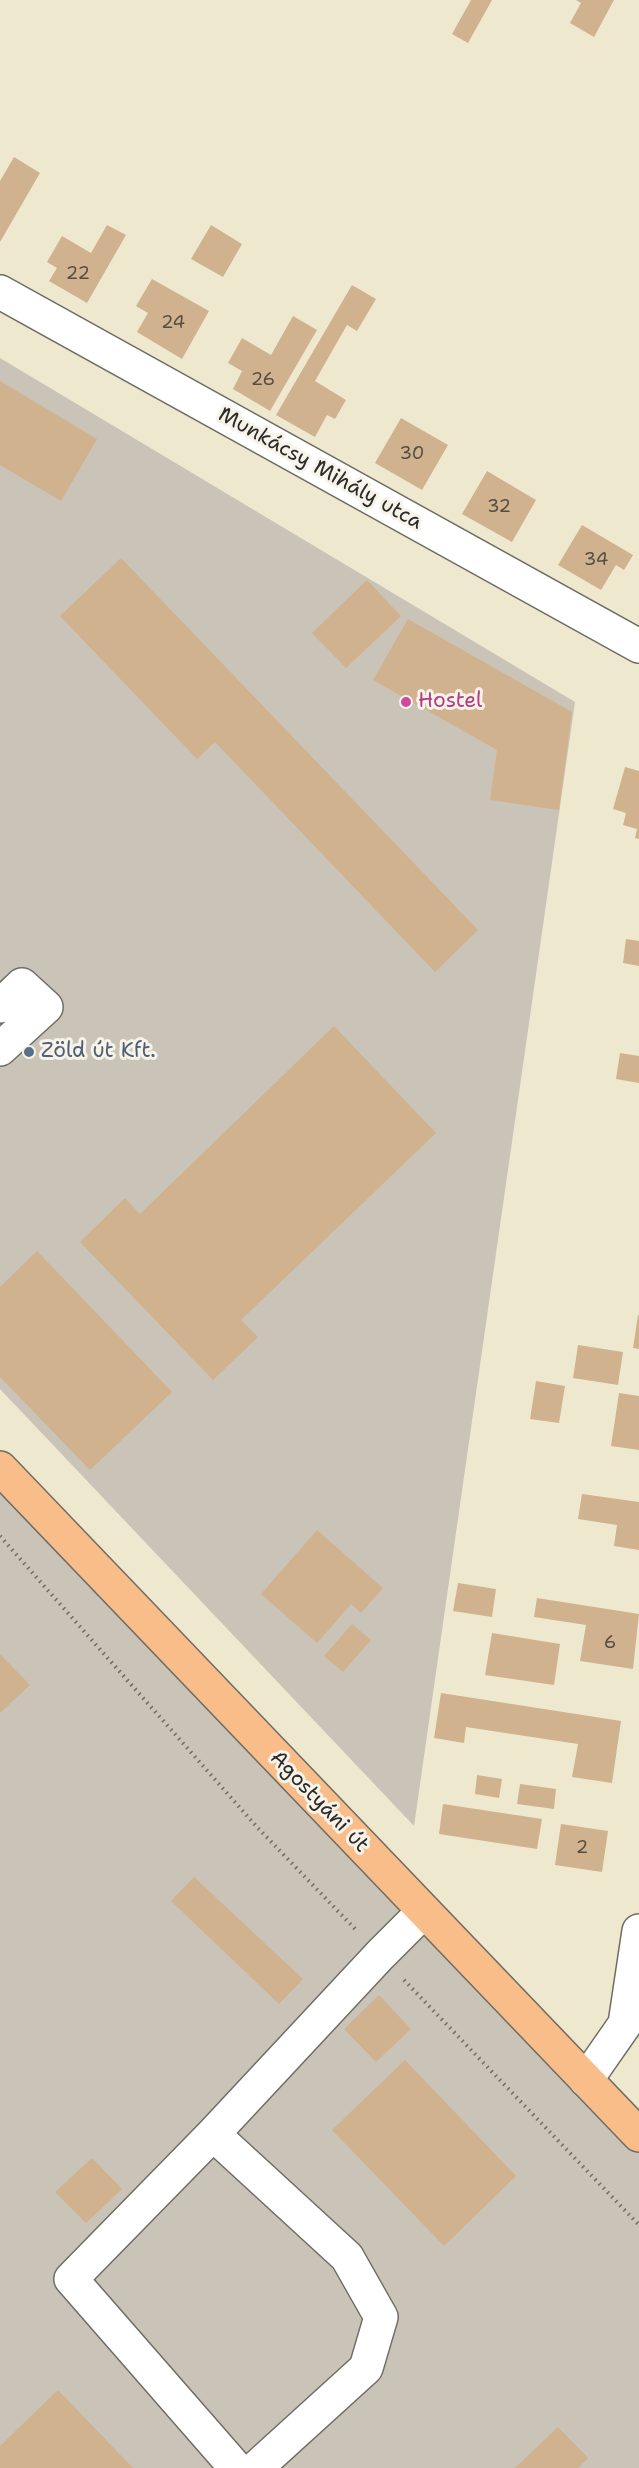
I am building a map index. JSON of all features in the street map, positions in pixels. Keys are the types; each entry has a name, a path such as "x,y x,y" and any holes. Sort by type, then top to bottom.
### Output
{"main road":[{"name":"Agostyáni út","path":"0,1468 639,2135"}],"street":[{"name":"Munkácsy Mihály utca","path":"0,292 639,646"},
{"path":"0,1006 22,985 46,1007 0,1050"},
{"path":"236,2468 71,2279 213,2134 424,1911"},
{"path":"586,2080 625,2024 639,1931"},
{"path":"213,2134 347,2257 381,2317 366,2368 256,2468"}],"path":[{"path":"0,1536 256,1826 639,2225"}],"shaded area":[{"path":"0,358 575,702 414,1826 0,1389"},
{"path":"0,1468 639,2135 639,2468 0,2468"}],"building":[{"path":"471,0 492,0 468,43 452,34"},
{"path":"576,0 614,0 594,37 570,23 581,3"},
{"path":"14,157 40,173 0,242 0,181"},
{"path":"107,225 126,235 87,303 49,281 57,268 47,262 62,236 91,253"},
{"path":"211,225 242,244 223,277 191,259"},
{"path":"152,279 209,311 182,359 137,332 148,313 136,306"},
{"path":"352,285 376,299 357,331 347,325 315,381 346,400 335,419 327,415 315,437 276,415"},
{"path":"293,316 317,330 270,411 233,389 242,371 228,363 242,338 271,355"},
{"path":"0,381 97,439 61,501 0,465"},
{"path":"401,418 448,445 422,490 375,463"},
{"path":"487,471 536,500 512,542 462,514"},
{"path":"582,525 633,555 624,570 616,565 601,590 558,565"},
{"path":"121,558 478,930 435,972 215,742 197,759 60,616"},
{"path":"367,580 401,616 346,668 312,633"},
{"path":"408,619 572,712 559,810 490,800 497,750 373,680"},
{"path":"625,767 639,771 639,839 635,838 637,829 623,825 626,813 613,809"},
{"path":"626,939 639,941 639,966 623,963"},
{"path":"334,1026 436,1133 241,1320 258,1337 213,1380 80,1242 125,1198 140,1214"},
{"path":"620,1053 639,1056 639,1083 616,1079"},
{"path":"37,1251 172,1392 90,1470 0,1377 0,1287"},
{"path":"639,1315 639,1349 633,1348"},
{"path":"578,1345 623,1352 618,1385 573,1378"},
{"path":"536,1381 565,1386 559,1423 530,1419"},
{"path":"619,1393 639,1396 639,1450 611,1446"},
{"path":"582,1494 639,1502 639,1550 614,1546 617,1525 578,1519"},
{"path":"317,1530 383,1588 361,1613 351,1604 317,1643 261,1594"},
{"path":"458,1583 496,1589 492,1617 453,1611"},
{"path":"537,1598 639,1614 633,1669 580,1661 586,1625 534,1617"},
{"path":"352,1624 371,1640 343,1672 324,1656"},
{"path":"492,1633 560,1644 554,1685 485,1675"},
{"path":"0,1654 30,1685 0,1713"},
{"path":"441,1693 621,1721 612,1783 572,1777 578,1744 466,1727 464,1743 434,1738"},
{"path":"477,1775 502,1779 499,1798 475,1794"},
{"path":"520,1784 556,1789 554,1809 517,1804"},
{"path":"443,1804 542,1819 537,1849 439,1834"},
{"path":"561,1824 608,1831 602,1872 555,1865"},
{"path":"194,1877 303,1979 279,2004 171,1901"},
{"path":"379,1995 411,2029 376,2062 344,2029"},
{"path":"405,2060 516,2176 444,2246 332,2130"},
{"path":"92,2158 122,2189 86,2223 55,2192"},
{"path":"58,2390 133,2468 0,2468 0,2446"},
{"path":"558,2427 588,2458 578,2468 515,2468"}],"place":[{"name":"Hostel","path":"406,702"},
{"name":"Zöld út Kft.","path":"29,1052"}]}
